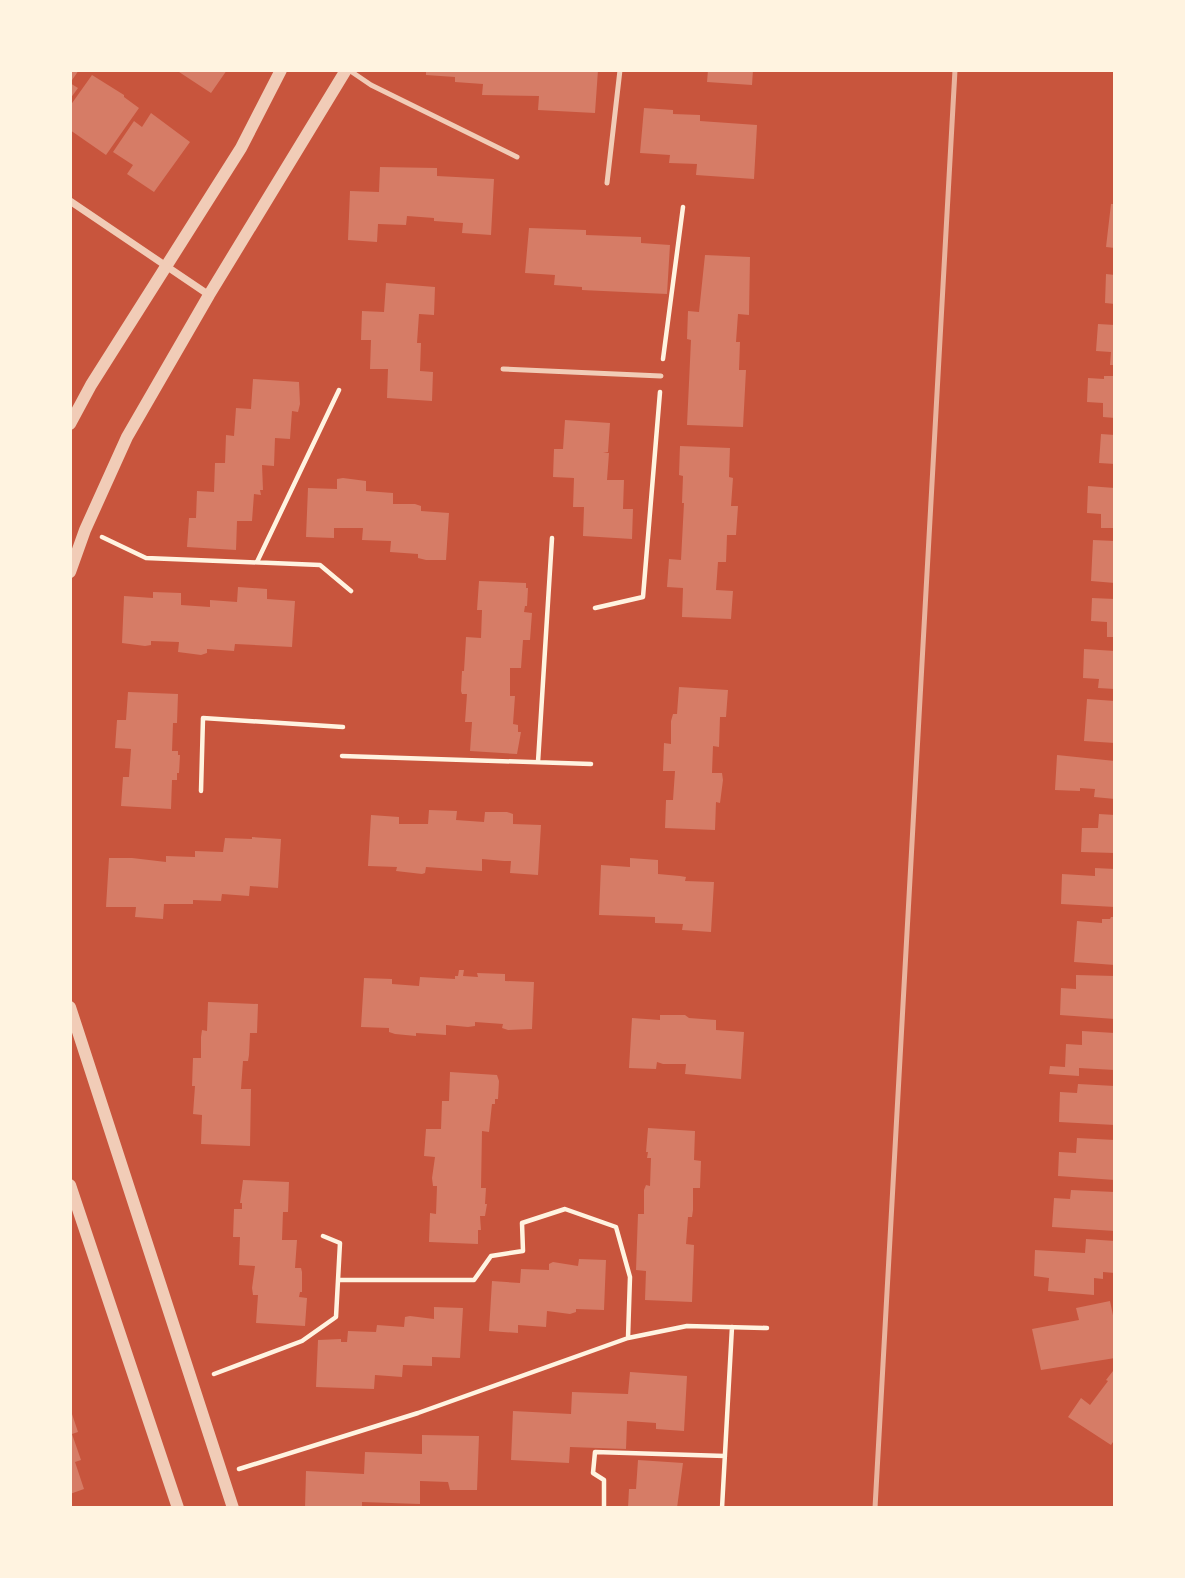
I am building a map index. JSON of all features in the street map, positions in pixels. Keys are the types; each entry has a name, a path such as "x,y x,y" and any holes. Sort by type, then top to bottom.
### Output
{"street":[{"path":"70,424 91,385 241,148 281,70"},
{"path":"70,572 85,530 127,437 209,295 348,70"},
{"path":"70,201 209,295"},
{"path":"70,1007 233,1508"},
{"path":"70,1185 178,1508"}],"lane":[{"path":"348,70 371,85 517,157"},
{"path":"607,183 620,70"},
{"path":"503,369 661,376"}],"path":[{"path":"595,608 643,597 661,376 682,207"},
{"path":"257,562 339,390"},
{"path":"85,530 146,558 320,565 351,591"},
{"path":"538,762 552,538"},
{"path":"201,792 203,718 343,727"},
{"path":"342,756 591,764"},
{"path":"338,1280 474,1280 491,1256 523,1251 522,1223 565,1209 616,1227 630,1277 628,1338"},
{"path":"214,1374 302,1341 336,1317 340,1243 323,1236"},
{"path":"222,1475 418,1413 628,1338 687,1326 767,1328"},
{"path":"722,1508 732,1327"},
{"path":"604,1508 604,1480 593,1473 595,1452 725,1456"}],"building":[{"path":"70,70 79,70 70,83"},
{"path":"176,70 227,70 211,93"},
{"path":"426,70 598,70 595,113 538,110 539,96 482,95 483,84 455,82 455,77 426,75"},
{"path":"708,70 753,70 752,85 707,82"},
{"path":"92,75 139,108 106,155 70,130 70,106"},
{"path":"70,83 78,88 70,99"},
{"path":"644,108 673,110 673,114 700,115 700,121 757,125 754,179 696,175 697,164 669,163 670,155 640,153"},
{"path":"151,113 190,142 154,192 127,174 133,165 113,152 134,121 142,127"},
{"path":"380,167 437,168 437,176 494,179 491,235 462,233 463,223 407,216 406,225 378,224 377,242 348,240 350,191 379,192"},
{"path":"1111,204 1115,204 1115,248 1106,247"},
{"path":"529,228 586,230 586,235 641,237 641,243 670,245 667,294 582,290 582,287 554,285 555,275 525,273"},
{"path":"705,255 750,257 749,315 738,314 736,342 740,342 739,370 746,370 743,427 687,425 691,340 687,339 688,311 699,312"},
{"path":"1106,274 1115,275 1115,304 1105,303"},
{"path":"386,283 435,287 434,315 419,314 417,343 421,343 420,371 433,372 432,401 387,398 388,369 370,369 371,340 361,340 362,311 384,312"},
{"path":"1098,324 1115,325 1115,365 1110,365 1111,352 1096,351"},
{"path":"1104,376 1115,376 1115,418 1103,417 1103,403 1087,402 1088,378 1104,379"},
{"path":"253,379 299,382 300,404 298,412 292,411 290,439 275,438 274,466 262,465 263,490 260,490 261,495 254,494 252,521 237,521 236,550 187,547 189,518 196,518 197,491 214,492 215,463 225,463 226,435 234,436 236,408 251,409"},
{"path":"565,420 610,423 608,452 603,453 609,453 607,480 624,480 623,509 633,509 632,539 583,536 584,507 573,507 574,478 553,477 554,449 563,449"},
{"path":"1101,434 1115,435 1115,464 1099,463"},
{"path":"680,446 730,448 729,477 733,478 731,506 738,506 736,535 727,535 726,562 718,562 716,590 733,591 731,619 682,617 683,588 667,587 669,559 681,560 684,503 683,476 679,475"},
{"path":"337,479 366,481 366,491 393,493 393,504 415,504 421,506 421,511 449,513 446,560 426,560 418,558 418,554 390,552 391,541 362,540 363,528 334,528 334,538 306,537 308,488 337,489"},
{"path":"1088,486 1115,488 1115,528 1101,528 1101,514 1087,513"},
{"path":"1093,540 1115,541 1115,583 1091,581"},
{"path":"479,581 526,583 528,588 524,612 532,613 530,640 523,640 521,668 510,668 510,696 515,696 513,724 518,725 518,732 521,732 517,754 470,751 472,722 465,722 467,694 462,694 461,691 462,671 466,637 481,638 482,610 477,610"},
{"path":"238,587 267,589 267,599 295,601 292,647 235,644 234,651 207,649 207,653 201,655 178,652 179,642 151,641 151,645 145,646 122,643 124,596 153,598 153,592 181,593 181,605 210,607 210,600 237,602"},
{"path":"1092,598 1115,599 1115,637 1107,637 1107,622 1091,621"},
{"path":"1084,649 1115,651 1115,689 1098,688 1099,679 1083,678"},
{"path":"679,687 728,690 726,717 720,717 719,747 713,746 712,773 722,773 723,780 720,803 716,802 715,830 665,828 666,800 673,800 675,771 663,771 664,743 671,744 671,721 673,714 677,714"},
{"path":"128,692 178,694 172,751 178,751 180,755 179,773 177,780 172,780 171,809 121,806 123,777 129,777 131,749 115,748 117,720 126,720"},
{"path":"1087,699 1115,701 1115,743 1084,741"},
{"path":"1057,755 1115,761 1115,799 1094,797 1095,789 1055,790"},
{"path":"429,810 457,811 456,820 484,822 485,812 507,812 513,814 513,824 541,825 538,875 510,873 511,861 482,859 482,871 426,867 425,873 422,874 396,871 397,867 368,866 371,815 399,817 399,824 428,824"},
{"path":"1099,814 1115,815 1115,853 1081,852 1082,828 1098,828"},
{"path":"225,838 281,839 278,888 250,886 249,896 222,894 221,901 193,900 193,904 164,904 163,919 135,917 136,907 106,907 109,858 166,862 166,856 195,857 195,851 223,852"},
{"path":"630,858 658,860 658,874 686,877 685,881 714,882 711,932 682,930 683,924 655,923 655,917 599,915 601,865 630,867"},
{"path":"1095,868 1115,869 1115,907 1061,904 1062,874 1095,876"},
{"path":"1115,917 1115,965 1074,962 1077,921 1102,923 1102,919"},
{"path":"459,970 464,970 463,976 478,977 477,973 505,974 505,981 534,982 532,1029 508,1030 502,1028 503,1024 475,1022 475,1026 468,1027 446,1025 446,1035 416,1033 416,1036 395,1034 389,1032 389,1028 361,1027 364,978 392,979 392,984 419,986 420,977 455,979"},
{"path":"1076,975 1115,976 1115,1019 1060,1015 1061,988 1076,989"},
{"path":"208,1002 258,1004 257,1033 250,1033 249,1055 248,1061 243,1061 241,1089 251,1089 250,1146 201,1144 202,1115 193,1114 193,1058 201,1058 202,1030 207,1031"},
{"path":"660,1015 685,1015 689,1018 716,1020 716,1030 744,1032 741,1079 685,1074 686,1064 657,1062 656,1069 629,1068 632,1018 660,1020"},
{"path":"1082,1031 1115,1033 1115,1070 1079,1068 1079,1076 1049,1074 1050,1066 1065,1067 1066,1044 1082,1045"},
{"path":"450,1072 497,1075 499,1081 498,1099 492,1104 489,1132 482,1131 481,1188 486,1188 487,1204 485,1216 480,1216 478,1244 429,1242 430,1213 436,1214 437,1186 433,1186 432,1178 435,1157 424,1156 426,1129 441,1129 442,1101 449,1101"},
{"path":"1078,1084 1115,1086 1115,1125 1059,1122 1060,1092 1077,1093"},
{"path":"648,1128 695,1131 694,1160 701,1161 700,1188 693,1188 693,1210 692,1217 688,1217 686,1244 694,1245 692,1302 645,1300 646,1271 636,1270 638,1214 644,1214 644,1190 646,1185 650,1186 651,1158 647,1158 646,1152"},
{"path":"1077,1138 1115,1140 1115,1180 1058,1176 1059,1152 1076,1153"},
{"path":"243,1180 289,1182 288,1212 283,1212 282,1240 297,1240 295,1268 301,1268 302,1272 302,1292 299,1297 307,1298 305,1326 256,1323 258,1295 253,1295 252,1288 255,1266 239,1265 240,1237 233,1237 234,1209 242,1209 240,1203"},
{"path":"1071,1190 1115,1192 1115,1231 1052,1227 1054,1198 1070,1199"},
{"path":"1086,1239 1115,1241 1115,1273 1103,1272 1103,1279 1094,1278 1094,1295 1048,1291 1049,1278 1034,1276 1035,1250 1085,1253"},
{"path":"579,1259 606,1260 604,1310 576,1309 576,1312 570,1314 547,1311 546,1327 518,1325 518,1333 489,1331 492,1281 520,1283 521,1269 549,1270 549,1264 553,1262 578,1266"},
{"path":"1110,1301 1115,1325 1115,1358 1041,1370 1032,1329 1079,1320 1076,1308"},
{"path":"434,1307 463,1308 460,1358 432,1357 432,1366 403,1365 402,1377 375,1375 374,1389 316,1387 318,1340 341,1339 341,1342 347,1342 348,1331 376,1332 377,1325 404,1327 405,1317 410,1316 434,1319"},
{"path":"1113,1371 1115,1439 1111,1445 1068,1417 1081,1398 1090,1405"},
{"path":"630,1372 687,1376 684,1431 656,1429 656,1423 627,1421 626,1449 570,1447 569,1463 511,1460 513,1411 571,1414 572,1392 628,1394"},
{"path":"70,1408 78,1432 72,1434 81,1460 75,1462 84,1489 70,1494"},
{"path":"422,1435 479,1436 477,1490 450,1490 448,1482 420,1481 420,1504 362,1502 362,1508 305,1508 306,1471 364,1474 365,1452 422,1454"},
{"path":"638,1460 683,1463 677,1508 628,1508 629,1489 636,1489"}],"railway":[{"path":"875,1508 955,70"}]}
